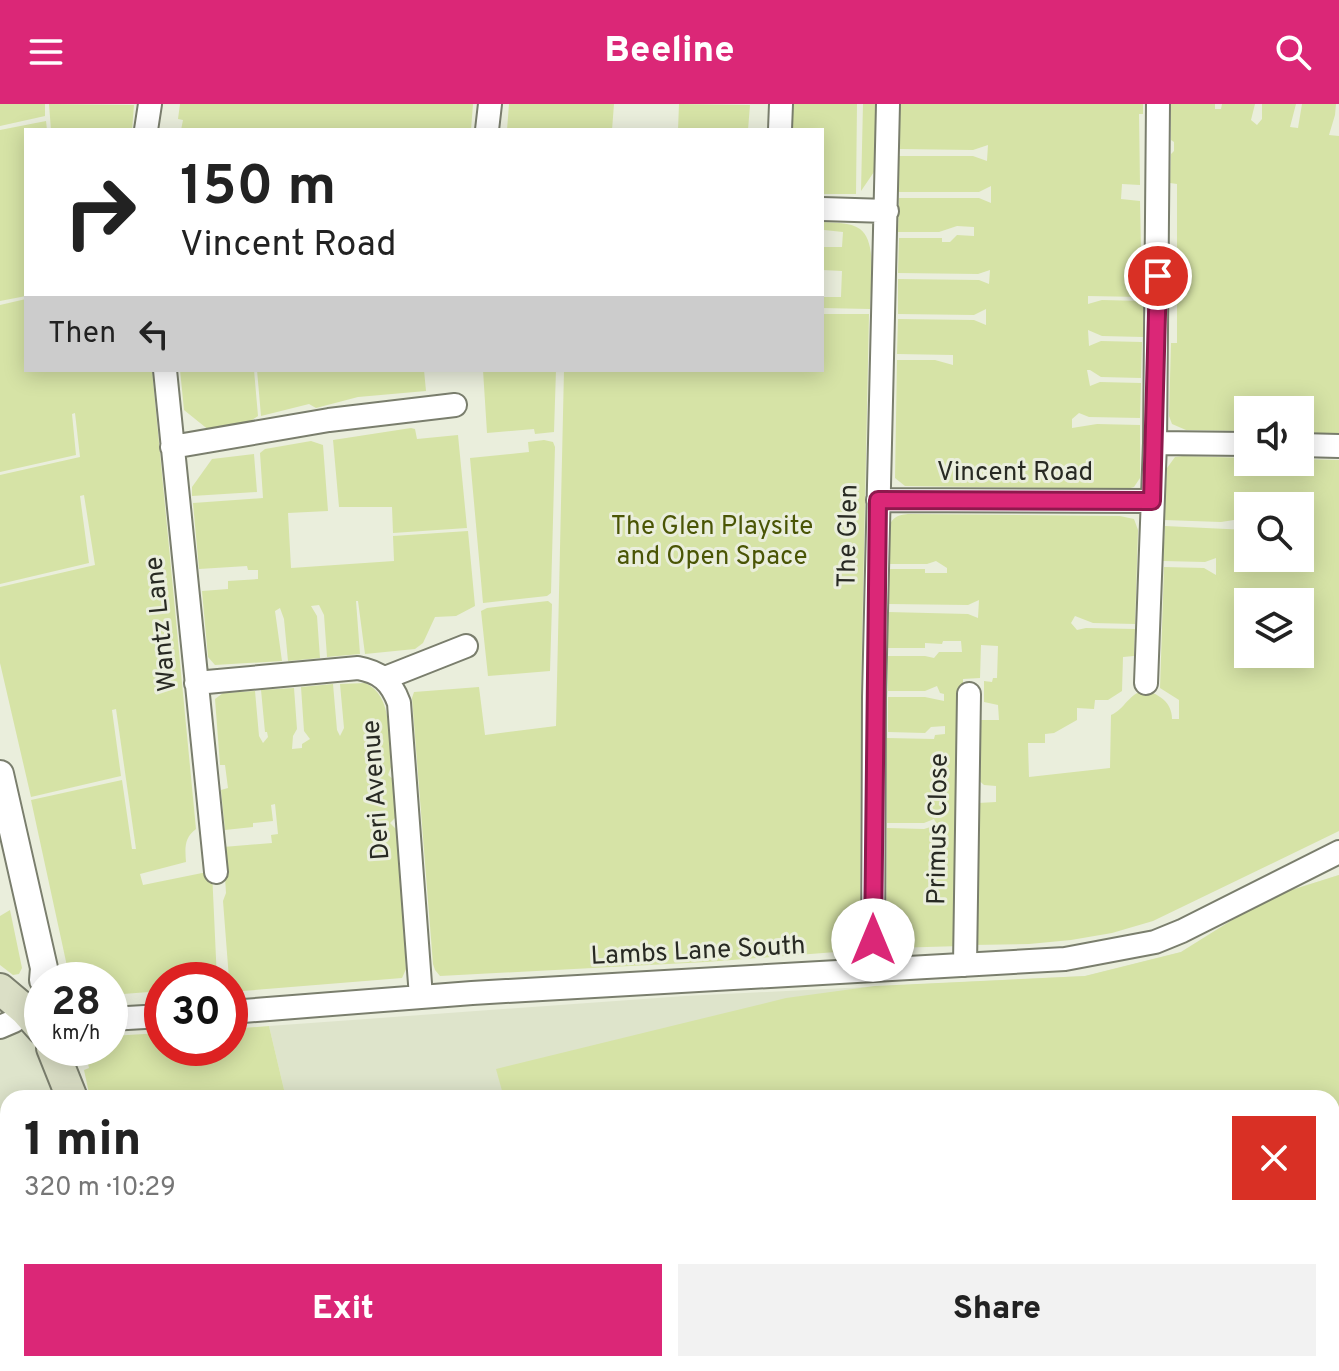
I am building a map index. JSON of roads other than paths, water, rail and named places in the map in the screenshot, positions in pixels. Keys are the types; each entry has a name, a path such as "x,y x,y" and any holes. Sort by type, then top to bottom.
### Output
{"main road":[{"path":"0,989 24,1002"},
{"path":"59,1066 69,1090"}],"street":[{"path":"146,128 150,104"},
{"path":"487,128 490,104"},
{"path":"780,128 781,104"},
{"name":"The Glen","path":"873,970 878,500 888,104"},
{"path":"1146,683 1155,443 1158,104"},
{"path":"824,209 887,211"},
{"name":"Wantz Lane","path":"165,372 216,872"},
{"path":"172,447 329,420 455,405"},
{"path":"1155,443 1234,444"},
{"path":"1314,445 1339,446"},
{"name":"Vincent Road","path":"878,500 1152,501"},
{"path":"196,683 358,668 385,678 466,646"},
{"name":"Deri Avenue","path":"385,678 395,690 399,703 421,997"},
{"name":"Primus Close","path":"965,965 969,694"},
{"path":"0,774 43,962"},
{"name":"Lambs Lane South","path":"248,1011 421,997 1065,959 1155,942 1339,852"},
{"path":"0,1027 24,1015"}],"park label":[{"name":"The Glen Playsite and Open Space","path":"712,542"}]}
